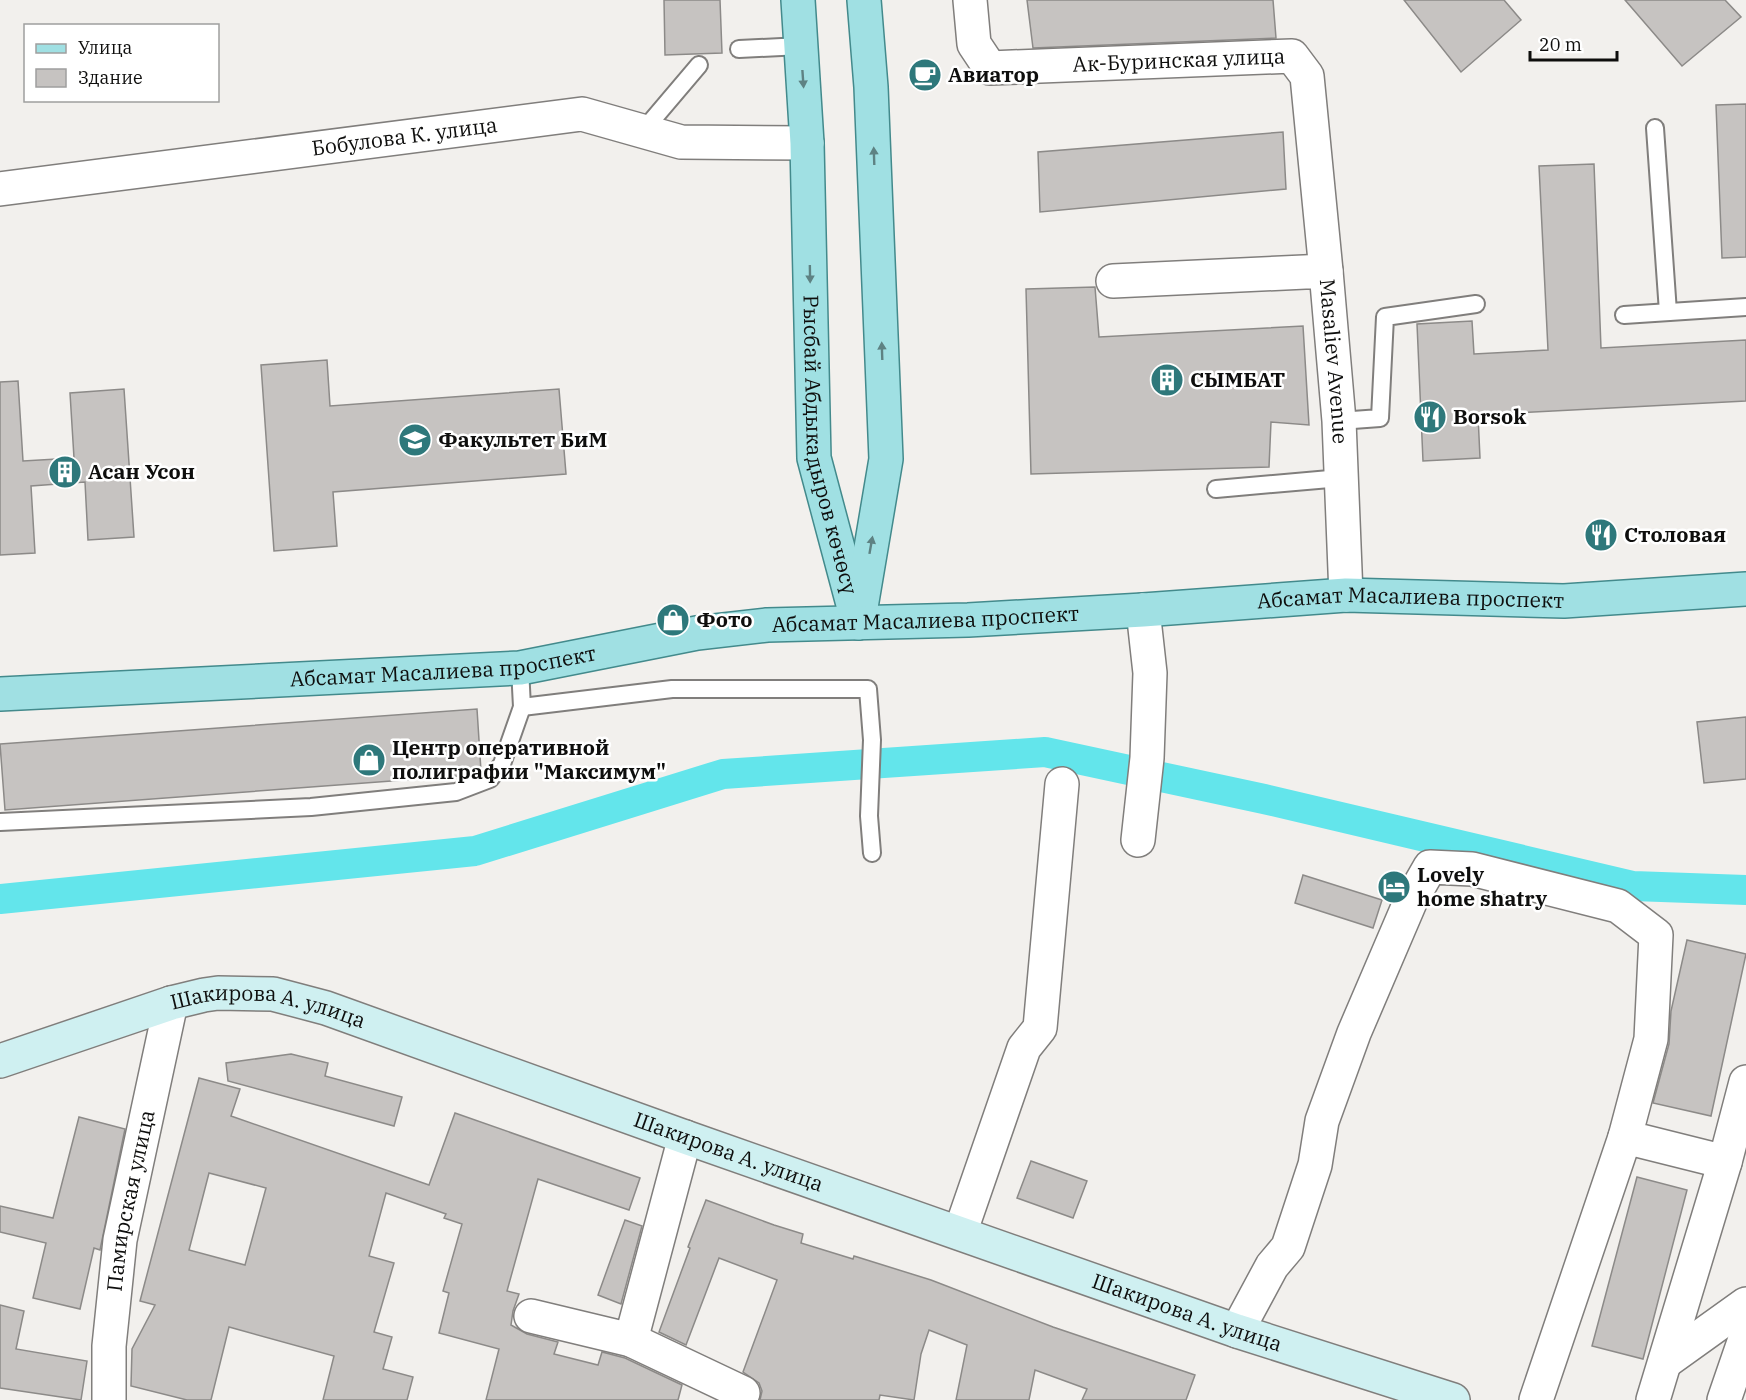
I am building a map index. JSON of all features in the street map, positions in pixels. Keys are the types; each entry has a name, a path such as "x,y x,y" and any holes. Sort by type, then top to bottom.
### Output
{"main road":[{"name":"Рысбай Абдыкадыров көчөсү","path":"798,0 807,143 814,458 858,623"},
{"name":"Рысбай Абдыкадыров көчөсү","path":"858,623 886,459 871,87 864,0"},
{"name":"Абсамат Масалиева проспект","path":"0,694 520,668 697,633 767,625 1143,610 1346,595 1564,601 1746,589"},
{"name":"Шакирова А. улица","path":"0,1061 171,1003 218,993 273,994 326,1008 685,1137 1237,1330 1454,1400"}],"street":[{"name":"Ак-Буринская улица","path":"970,0 974,44 990,68 1292,56 1307,76 1326,272"},
{"name":"Бобулова К. улица","path":"0,189 582,114 681,142 807,143"},
{"name":"Masaliev Avenue","path":"1113,281 1326,272 1339,421 1346,595"},
{"path":"1138,840 1146,772 1150,673 1143,610"},
{"path":"960,1233 1024,1048 1040,1028 1062,784"},
{"path":"1237,1330 1272,1266 1288,1248 1315,1165 1322,1121 1354,1033 1411,900 1430,867 1472,868 1618,906 1656,934 1651,1039 1625,1137 1536,1400"},
{"name":"Памирская улица","path":"109,1400 109,1346 120,1240 171,1003"},
{"path":"1653,1400 1725,1162 1746,1082"},
{"path":"631,1340 685,1137"},
{"path":"1625,1137 1725,1162"},
{"path":"1665,1362 1746,1304"},
{"path":"531,1316 631,1340 742,1393"},
{"path":"1724,1400 1746,1336"}],"lane":[{"path":"739,49 801,46"},
{"path":"643,131 699,65"},
{"path":"1655,128 1668,312"},
{"path":"1339,421 1380,418 1385,317 1476,304"},
{"path":"1623,315 1746,307"},
{"path":"1216,489 1341,478"},
{"path":"0,822 311,807 456,792 490,779 502,764 522,707 520,668"},
{"path":"522,707 672,689 868,689 872,740 870,816 872,853"}],"building":[{"path":"664,0 720,0 722,53 665,55"},
{"path":"1027,0 1273,0 1276,38 1033,48"},
{"path":"1404,0 1504,0 1521,20 1461,72"},
{"path":"1625,0 1725,0 1741,17 1682,66"},
{"path":"1746,104 1746,257 1722,258 1716,105"},
{"path":"1283,132 1286,189 1040,212 1038,152"},
{"path":"1594,164 1601,348 1746,340 1746,401 1478,415 1480,458 1423,461 1417,324 1472,321 1474,354 1548,350 1539,166"},
{"name":"СЫМБАТ","path":"1095,287 1099,337 1303,326 1309,425 1271,422 1269,467 1031,474 1026,289"},
{"name":"Факультет БиМ","path":"327,360 330,406 559,389 566,474 333,492 337,546 274,551 261,365"},
{"name":"Асан Усон","path":"18,381 23,461 74,458 70,393 124,389 134,537 88,540 85,482 31,486 35,553 0,555 0,382"},
{"path":"477,709 481,771 472,775 5,810 0,744"},
{"path":"1746,717 1746,779 1704,783 1697,722"},
{"path":"1303,875 1382,900 1373,928 1295,903"},
{"path":"1687,940 1746,954 1711,1116 1653,1103 1669,1044 1671,1011"},
{"path":"291,1054 328,1063 325,1076 402,1097 394,1126 228,1081 226,1063"},
{"path":"199,1078 240,1089 231,1116 429,1185 455,1113 640,1178 629,1210 538,1179 507,1291 519,1294 511,1325 527,1334 558,1342 554,1354 598,1365 602,1352 625,1358 682,1385 678,1400 486,1400 499,1349 439,1333 449,1293 443,1291 462,1224 444,1218 446,1214 386,1193 369,1256 394,1263 374,1332 392,1337 383,1369 413,1377 407,1400 323,1400 334,1356 229,1327 211,1400 187,1400 131,1386 132,1349 155,1305 140,1301","holes":["209,1173 266,1188 245,1265 189,1250"]},
{"path":"79,1117 125,1129 100,1250 94,1248 80,1309 33,1298 46,1243 0,1232 0,1206 53,1218"},
{"path":"1031,1161 1087,1181 1073,1218 1017,1198"},
{"path":"1637,1177 1687,1190 1643,1359 1592,1346"},
{"path":"706,1200 803,1234 801,1243 853,1259 854,1256 931,1280 1053,1327 1195,1375 1186,1400 1082,1400 1087,1389 1035,1370 1029,1400 956,1400 967,1345 929,1330 921,1354 914,1400 880,1395 879,1400 760,1400 762,1391 759,1383 743,1372 777,1280 719,1258 686,1345 659,1332"},
{"path":"625,1220 642,1226 621,1304 598,1295"},
{"path":"0,1305 24,1311 16,1349 87,1361 81,1400 0,1388"}],"waterway":[{"path":"0,899 475,851 723,774 1045,752 1264,799 1633,886 1746,890"}],"place":[{"name":"Авиатор","path":"925,75"},
{"name":"СЫМБАТ","path":"1167,380"},
{"name":"Borsok","path":"1430,417"},
{"name":"Факультет БиМ","path":"415,440"},
{"name":"Асан Усон","path":"65,472"},
{"name":"Столовая","path":"1601,535"},
{"name":"Фото","path":"673,620"},
{"name":"Центр оперативной полиграфии \"Максимум\"","path":"369,760"},
{"name":"Lovely home shatry","path":"1394,887"}]}
